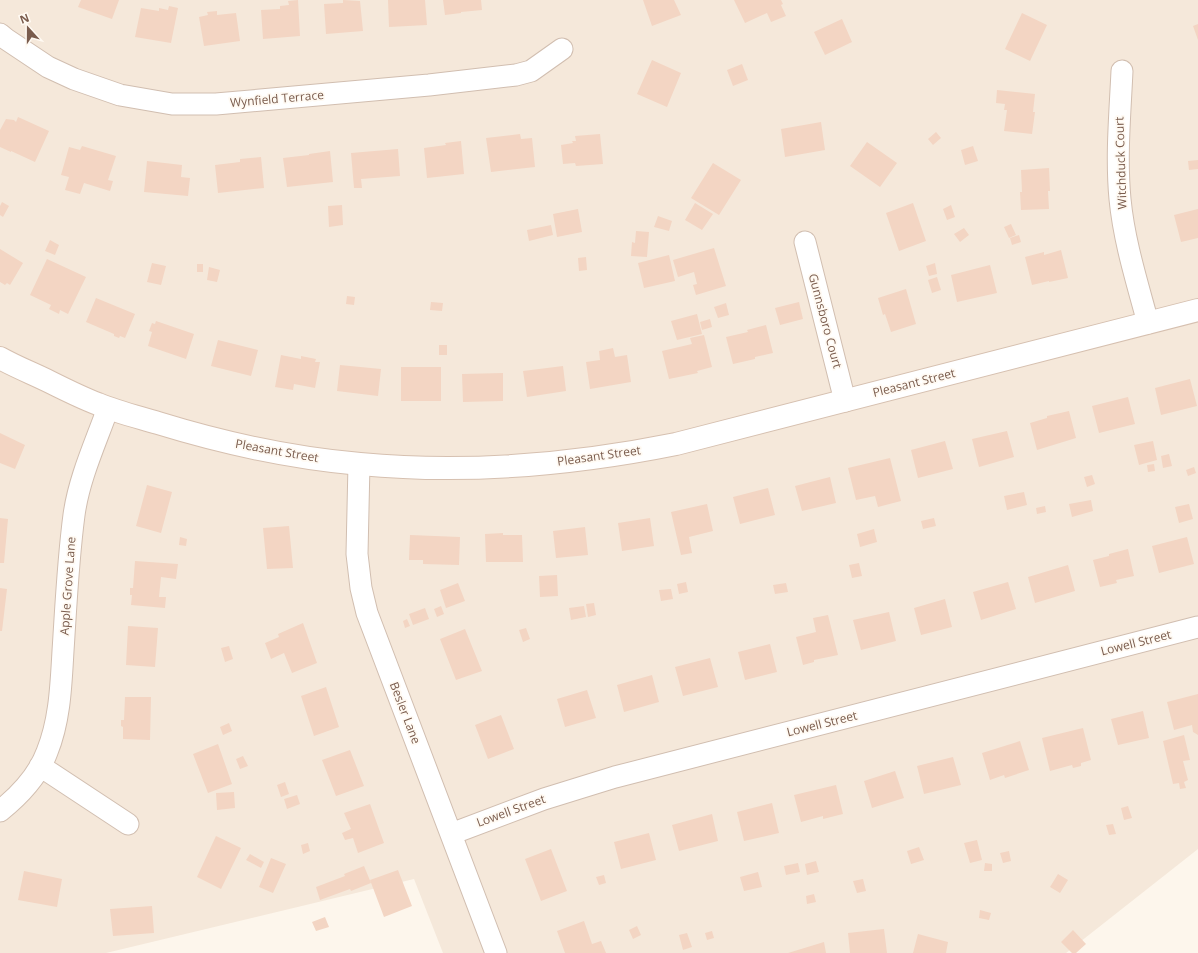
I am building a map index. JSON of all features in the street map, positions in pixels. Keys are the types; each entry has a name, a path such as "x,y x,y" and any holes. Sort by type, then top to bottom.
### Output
{"street":[{"name":"Wynfield Terrace","path":"0,34 48,67 74,79 120,94 172,104 216,104 429,85 516,75 531,71 562,50"},
{"name":"Witchduck Court","path":"1122,71 1119,144 1120,199 1128,247 1148,323"},
{"name":"Gunnsboro Court","path":"805,242 834,352 845,401"},
{"name":"Pleasant Street","path":"0,358 97,404 200,436 231,443 301,456 359,464 454,468 511,466 597,458 676,444 1198,310"},
{"name":"Apple Grove Lane","path":"0,811 26,787 40,766 53,736 58,712 74,513 84,476 108,408"},
{"name":"Besler Lane","path":"359,464 357,554 361,588 367,613 496,953"},
{"name":"Lowell Street","path":"451,834 544,799 615,777 1198,627"},
{"path":"40,766 128,824"}],"shaded area":[{"path":"0,0 1198,0 1198,849 1066,953 443,953 414,879 106,953 0,953"}],"building":[{"path":"81,0 119,0 112,19 78,7"},
{"path":"298,0 300,36 263,39 261,10 280,9 280,6 289,5 288,1"},
{"path":"343,0 360,1 363,31 326,34 324,4 343,3"},
{"path":"388,0 425,0 427,25 389,27"},
{"path":"443,0 481,0 482,10 445,15"},
{"path":"643,0 674,0 681,15 652,26"},
{"path":"734,0 781,0 783,4 781,5 786,16 771,22 767,13 745,23"},
{"path":"169,6 178,8 171,43 135,37 141,8 159,11 159,8 168,10"},
{"path":"217,11 217,15 236,13 240,41 204,46 199,17 208,15 207,12"},
{"path":"1022,13 1047,25 1030,61 1005,49"},
{"path":"842,19 852,42 825,55 814,32"},
{"path":"1198,24 1198,40 1193,26"},
{"path":"652,60 681,73 667,107 637,94"},
{"path":"742,64 748,80 733,86 727,70"},
{"path":"997,90 1035,94 1033,112 1035,112 1032,134 1004,131 1007,110 1004,110 1005,104 996,103"},
{"path":"18,117 49,131 35,162 0,147 0,130 6,119 14,120 16,122"},
{"path":"821,122 825,150 785,157 781,129"},
{"path":"936,132 941,138 933,145 928,139"},
{"path":"520,134 521,139 532,138 535,167 491,172 486,138"},
{"path":"600,134 603,164 576,166 575,163 563,164 561,145 573,143 572,141 576,141 575,136"},
{"path":"461,141 464,174 427,178 424,148"},
{"path":"867,142 897,163 880,187 850,166"},
{"path":"82,146 116,156 108,180 113,181 110,191 84,183 80,194 65,190 69,177 61,175 69,147 80,150"},
{"path":"973,146 978,161 965,165 961,150"},
{"path":"398,149 400,176 361,179 362,188 354,188 351,153"},
{"path":"330,151 333,182 287,187 283,158"},
{"path":"261,157 264,188 218,193 215,165 240,162 240,159"},
{"path":"1198,160 1198,169 1189,170 1188,161"},
{"path":"147,161 182,165 181,177 190,178 188,196 144,192"},
{"path":"713,163 741,180 719,215 691,198"},
{"path":"1049,168 1049,209 1021,210 1021,170"},
{"path":"2,202 9,206 3,217 0,215 0,206"},
{"path":"695,203 713,214 702,230 685,220"},
{"path":"913,203 926,241 899,251 886,213"},
{"path":"342,205 343,225 329,227 328,206"},
{"path":"951,205 955,217 947,220 943,209"},
{"path":"578,209 582,232 557,237 553,214"},
{"path":"1198,209 1198,238 1181,242 1174,215"},
{"path":"658,216 672,221 669,231 654,227"},
{"path":"1011,224 1016,235 1009,238 1004,227"},
{"path":"551,225 553,235 529,241 527,230"},
{"path":"964,228 969,235 960,242 954,234"},
{"path":"636,231 649,232 647,257 631,256 632,242 635,243"},
{"path":"1019,235 1021,242 1012,245 1010,238"},
{"path":"50,240 59,245 55,255 45,251"},
{"path":"714,248 726,286 696,295 693,285 697,284 694,272 678,277 673,260"},
{"path":"0,249 23,263 10,285 7,283 5,285 0,282"},
{"path":"1061,250 1068,278 1032,285 1025,257 1044,252 1044,255"},
{"path":"669,255 675,281 644,288 638,263"},
{"path":"586,257 587,270 579,271 578,258"},
{"path":"47,259 86,277 68,314 60,310 59,314 49,309 51,305 30,295"},
{"path":"152,263 166,266 161,285 147,282"},
{"path":"935,263 937,274 929,276 926,266"},
{"path":"197,264 203,264 203,272 197,272"},
{"path":"990,265 997,293 957,302 951,275"},
{"path":"209,267 220,270 217,282 207,280"},
{"path":"937,277 941,290 932,293 928,280"},
{"path":"906,289 916,324 891,332 885,314 883,315 878,298"},
{"path":"347,296 355,297 354,305 346,304"},
{"path":"96,298 135,314 125,338 114,336 114,334 86,322"},
{"path":"431,302 443,303 442,311 430,310"},
{"path":"799,302 803,319 780,325 775,308"},
{"path":"726,303 729,315 718,318 714,307"},
{"path":"697,314 702,334 677,340 671,321"},
{"path":"710,319 712,327 702,330 700,322"},
{"path":"156,321 194,334 186,359 148,346 152,332 149,331 152,323 155,324"},
{"path":"766,325 773,353 733,364 726,337 748,332 747,330"},
{"path":"704,335 712,367 697,371 698,373 669,379 662,351 692,344 690,338"},
{"path":"218,340 258,350 251,376 211,366"},
{"path":"439,345 447,345 447,355 439,355"},
{"path":"613,348 615,357 627,355 631,382 590,389 586,362 600,360 599,351"},
{"path":"281,355 301,359 301,356 316,359 315,362 320,362 315,388 294,384 293,390 275,387"},
{"path":"340,365 381,369 378,396 337,391"},
{"path":"563,366 566,391 527,397 523,371"},
{"path":"401,367 441,367 441,401 401,401"},
{"path":"503,373 503,401 463,402 462,374"},
{"path":"1190,379 1197,406 1161,415 1155,388"},
{"path":"1128,397 1135,424 1099,433 1092,406"},
{"path":"1069,411 1076,438 1037,450 1030,423 1047,418 1047,416"},
{"path":"1007,431 1014,457 979,467 972,439"},
{"path":"0,433 25,445 15,469 0,463"},
{"path":"945,441 953,469 918,478 911,450"},
{"path":"1153,441 1157,460 1139,465 1134,445"},
{"path":"1169,454 1172,466 1163,468 1161,456"},
{"path":"890,458 901,501 878,507 875,496 856,500 848,468"},
{"path":"1154,464 1155,471 1148,472 1147,465"},
{"path":"1194,467 1196,473 1188,476 1186,470"},
{"path":"1092,475 1095,484 1087,487 1084,477"},
{"path":"830,477 836,503 802,511 795,486"},
{"path":"147,485 172,492 161,533 136,526"},
{"path":"768,488 775,515 740,524 733,497"},
{"path":"1024,492 1027,505 1007,510 1004,496"},
{"path":"1091,500 1093,511 1072,517 1069,504"},
{"path":"707,504 713,531 689,537 692,553 681,555 671,512"},
{"path":"1189,504 1193,519 1179,523 1175,507"},
{"path":"1045,506 1046,512 1037,514 1036,508"},
{"path":"0,518 8,519 4,563 0,563"},
{"path":"650,518 654,546 622,551 618,523"},
{"path":"934,518 936,526 923,529 921,521"},
{"path":"289,526 293,568 267,569 263,528"},
{"path":"585,527 588,555 556,558 553,531"},
{"path":"874,529 877,542 860,547 857,534"},
{"path":"503,533 503,535 522,535 523,562 486,562 485,534"},
{"path":"410,535 460,537 459,565 423,564 423,560 409,560"},
{"path":"180,537 187,539 186,546 179,545"},
{"path":"1187,537 1194,564 1159,573 1152,546"},
{"path":"1128,549 1134,576 1116,580 1117,583 1100,587 1093,560"},
{"path":"135,561 178,564 176,579 161,577 159,597 166,597 165,608 131,605 132,595 130,595 130,588 133,588"},
{"path":"859,563 862,576 852,578 849,565"},
{"path":"1068,565 1075,591 1035,603 1028,577"},
{"path":"557,575 558,596 540,597 539,576"},
{"path":"686,582 688,592 679,594 677,584"},
{"path":"1008,582 1016,609 981,620 973,592"},
{"path":"458,583 465,601 446,608 440,590"},
{"path":"786,583 788,592 775,594 773,585"},
{"path":"0,588 7,589 2,631 0,631"},
{"path":"671,589 673,599 661,601 659,590"},
{"path":"945,599 952,627 921,635 914,608"},
{"path":"594,603 596,615 588,617 586,604"},
{"path":"441,606 444,614 437,617 434,609"},
{"path":"584,606 586,617 571,620 569,608"},
{"path":"425,608 429,619 413,625 409,614"},
{"path":"889,612 896,641 861,650 853,620"},
{"path":"828,615 838,655 814,660 814,662 803,665 796,637 816,632 813,618"},
{"path":"407,619 410,626 405,628 403,621"},
{"path":"303,623 317,663 292,673 284,653 271,659 265,643 279,637 278,634"},
{"path":"128,626 158,628 155,667 126,665"},
{"path":"526,628 530,639 523,642 519,630"},
{"path":"465,629 482,671 456,680 440,639"},
{"path":"770,644 777,672 745,680 738,652"},
{"path":"229,646 233,659 225,662 221,648"},
{"path":"710,658 718,687 683,696 675,667"},
{"path":"652,675 659,702 624,712 617,685"},
{"path":"326,687 339,727 314,736 301,696"},
{"path":"587,690 596,718 565,727 557,699"},
{"path":"1198,694 1198,735 1193,732 1192,725 1174,730 1167,702"},
{"path":"125,697 151,697 150,740 123,739 123,727 121,726 121,720 124,720"},
{"path":"1143,711 1149,738 1118,745 1111,719"},
{"path":"501,715 514,749 488,759 475,725"},
{"path":"229,723 232,731 223,735 220,727"},
{"path":"1083,728 1091,760 1081,763 1081,766 1073,768 1072,765 1050,771 1042,738"},
{"path":"1184,735 1190,760 1183,761 1188,780 1184,782 1186,788 1180,789 1179,783 1173,784 1163,741"},
{"path":"1020,741 1029,770 1005,778 1004,775 990,780 982,753"},
{"path":"218,744 232,784 208,793 193,754"},
{"path":"350,750 364,786 336,796 322,760"},
{"path":"243,756 248,766 240,769 236,759"},
{"path":"953,757 961,785 924,794 917,766"},
{"path":"895,771 904,798 872,808 864,781"},
{"path":"285,782 289,794 281,797 277,785"},
{"path":"836,785 843,814 823,819 823,816 801,822 794,795"},
{"path":"234,792 235,808 217,810 216,793"},
{"path":"297,795 300,804 287,809 284,799"},
{"path":"772,803 779,833 744,841 737,812"},
{"path":"370,804 384,843 358,853 353,838 345,840 342,833 351,829 344,813"},
{"path":"1128,806 1132,818 1124,820 1121,808"},
{"path":"712,814 718,841 679,851 672,825"},
{"path":"1113,824 1116,834 1109,835 1106,825"},
{"path":"649,833 656,860 621,869 614,842"},
{"path":"216,836 241,848 221,889 197,877"},
{"path":"977,840 982,860 970,863 964,843"},
{"path":"308,843 310,851 303,854 301,845"},
{"path":"919,847 924,860 911,864 907,851"},
{"path":"551,849 567,891 541,901 525,859"},
{"path":"1009,851 1011,861 1003,863 1000,853"},
{"path":"250,854 264,862 261,868 246,860"},
{"path":"271,858 286,864 273,893 259,887"},
{"path":"816,861 819,872 807,875 805,864"},
{"path":"798,863 800,872 786,875 784,866"},
{"path":"985,863 992,864 992,871 984,871"},
{"path":"364,866 371,883 351,891 350,889 320,900 316,887 345,876 344,874"},
{"path":"398,870 412,906 384,917 370,880"},
{"path":"24,871 62,879 57,907 18,900"},
{"path":"758,872 762,887 744,891 740,877"},
{"path":"1058,874 1068,880 1060,893 1050,887"},
{"path":"604,875 606,883 599,885 596,877"},
{"path":"863,879 866,891 857,893 853,881"},
{"path":"814,894 816,902 807,904 806,896"},
{"path":"152,906 154,933 113,936 110,909"},
{"path":"980,910 991,913 989,920 979,918"},
{"path":"325,917 329,927 316,931 312,922"},
{"path":"584,921 592,944 601,941 606,953 565,953 557,931"},
{"path":"637,926 641,935 633,939 629,930"},
{"path":"884,929 887,953 850,953 848,933"},
{"path":"1073,930 1086,944 1076,953 1072,953 1061,942"},
{"path":"712,931 714,938 707,940 705,933"},
{"path":"687,933 692,947 683,950 679,935"},
{"path":"918,934 948,942 946,953 913,953"},
{"path":"824,942 826,953 788,953"}]}
